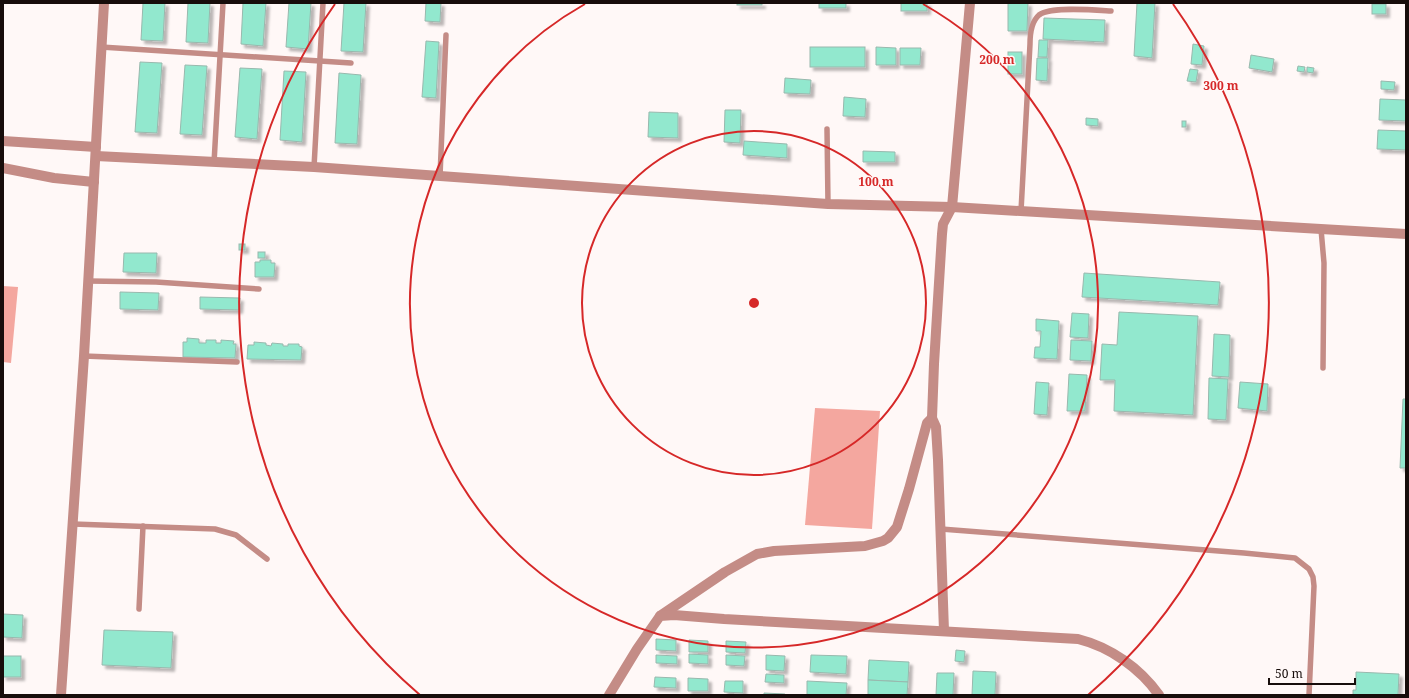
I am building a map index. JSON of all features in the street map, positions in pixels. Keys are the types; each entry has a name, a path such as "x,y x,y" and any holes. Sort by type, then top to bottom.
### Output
{"street":[{"path":"61,695 84,356 104,3"},
{"path":"944,631 937,440 936,427 932,418 934,364 942,234 943,224 952,207 970,3"},
{"path":"3,141 96,152 214,163 314,167 828,204 952,207 1406,234"},
{"path":"3,168 54,178 94,182"},
{"path":"609,695 637,649 660,616 725,572 757,554 774,551 865,546 888,538 897,528 927,424 932,418"},
{"path":"660,616 674,615 1078,639 1095,643 1112,652 1132,666 1154,687 1159,695"}],"lane":[{"path":"214,163 222,3"},
{"path":"314,167 324,3"},
{"path":"1021,211 1030,44 1031,31 1034,22 1040,15 1052,9 1111,11"},
{"path":"440,176 446,35"},
{"path":"101,47 351,63"},
{"path":"827,129 828,204"},
{"path":"1321,229 1324,263 1323,368"},
{"path":"88,281 156,282 260,289"},
{"path":"84,356 237,362"},
{"path":"73,524 215,529 236,535 268,559"},
{"path":"139,609 143,526"},
{"path":"941,529 1295,558 1309,569 1313,577 1314,586 1309,695"}],"shaded area":[{"path":"3,286 18,287 11,363 3,362"},
{"path":"815,408 880,411 872,529 805,525"}],"building":[{"path":"143,3 165,3 163,41 141,40"},
{"path":"188,3 210,3 208,43 186,42"},
{"path":"243,3 266,3 263,46 241,44"},
{"path":"289,3 311,3 308,49 286,47"},
{"path":"344,3 366,3 363,52 341,51"},
{"path":"426,3 441,3 440,22 425,21"},
{"path":"737,3 762,3 762,5 737,5"},
{"path":"819,3 846,3 846,8 819,8"},
{"path":"901,3 927,3 927,11 901,11"},
{"path":"1008,3 1028,3 1027,31 1008,31"},
{"path":"1137,3 1155,3 1152,58 1134,56"},
{"path":"1372,4 1386,4 1386,14 1372,14"},
{"path":"1044,18 1105,20 1104,42 1043,39"},
{"path":"1039,40 1048,40 1047,57 1038,57"},
{"path":"426,41 439,42 436,98 422,97"},
{"path":"1193,44 1204,46 1202,65 1191,64"},
{"path":"810,47 865,47 865,67 810,67"},
{"path":"876,47 896,48 896,65 876,65"},
{"path":"900,48 921,48 920,65 900,65"},
{"path":"1008,52 1022,52 1022,74 1008,74"},
{"path":"1251,55 1274,59 1272,72 1249,68"},
{"path":"1037,58 1048,58 1047,81 1036,80"},
{"path":"140,62 162,63 157,133 135,132"},
{"path":"185,65 207,66 202,135 180,134"},
{"path":"1298,66 1305,67 1304,72 1297,71"},
{"path":"1307,67 1314,68 1313,73 1307,72"},
{"path":"240,68 262,69 257,139 235,137"},
{"path":"1190,69 1198,70 1196,82 1187,81"},
{"path":"284,71 306,72 302,142 280,140"},
{"path":"339,73 361,75 357,144 335,143"},
{"path":"785,78 811,80 810,94 784,93"},
{"path":"1381,81 1395,82 1394,90 1381,89"},
{"path":"844,97 866,99 865,117 843,116"},
{"path":"1380,99 1406,100 1406,121 1379,120"},
{"path":"725,110 741,110 740,143 724,142"},
{"path":"649,112 678,113 678,138 648,137"},
{"path":"1086,118 1098,119 1098,126 1086,125"},
{"path":"1182,121 1186,121 1186,127 1182,127"},
{"path":"1378,130 1406,131 1406,150 1377,149"},
{"path":"744,141 787,144 787,158 743,155"},
{"path":"863,151 895,152 895,162 863,162"},
{"path":"239,244 245,244 245,250 239,250"},
{"path":"258,252 265,252 265,258 258,258"},
{"path":"124,253 157,253 156,273 123,272"},
{"path":"260,260 271,260 271,263 275,263 274,277 255,277 255,262 260,262"},
{"path":"1084,273 1220,282 1218,305 1082,297"},
{"path":"120,292 159,293 158,310 120,309"},
{"path":"200,297 240,298 239,310 200,309"},
{"path":"1119,312 1198,316 1193,415 1114,411 1115,380 1100,380 1102,344 1117,345"},
{"path":"1072,313 1089,314 1088,338 1070,337"},
{"path":"1036,319 1059,321 1057,359 1034,358 1035,347 1040,347 1041,331 1036,331"},
{"path":"1214,334 1230,335 1229,377 1212,376"},
{"path":"187,338 199,339 199,343 206,343 206,340 216,340 216,343 221,343 221,340 234,341 233,344 236,344 235,358 183,357 183,342 187,342"},
{"path":"1071,340 1092,341 1091,361 1070,360"},
{"path":"254,342 266,343 266,345 271,346 272,343 283,344 283,346 288,346 288,344 299,344 299,346 302,347 301,360 247,359 248,345 254,345"},
{"path":"1069,374 1087,375 1085,411 1067,411"},
{"path":"1209,378 1228,379 1226,420 1208,419"},
{"path":"1036,382 1049,383 1047,415 1034,414"},
{"path":"1240,382 1268,384 1267,411 1238,408"},
{"path":"1403,399 1406,399 1406,468 1400,468"},
{"path":"3,614 23,615 22,638 3,637"},
{"path":"104,630 173,632 171,668 102,665"},
{"path":"656,639 676,640 676,651 656,650"},
{"path":"689,640 708,641 708,652 689,652"},
{"path":"726,641 746,642 745,653 726,652"},
{"path":"956,650 965,651 964,662 955,661"},
{"path":"689,654 708,655 708,664 689,663"},
{"path":"656,655 677,656 677,664 656,663"},
{"path":"726,655 745,656 744,666 726,665"},
{"path":"766,655 785,656 784,671 766,670"},
{"path":"811,655 847,656 846,674 810,672"},
{"path":"3,656 21,656 21,677 3,677"},
{"path":"869,660 909,662 908,682 868,680"},
{"path":"973,671 996,672 995,695 972,695"},
{"path":"1356,672 1399,674 1398,695 1353,695 1353,690 1356,690"},
{"path":"937,673 954,673 953,695 936,695"},
{"path":"766,674 784,675 784,683 765,682"},
{"path":"655,677 676,678 676,688 654,687"},
{"path":"688,678 708,679 708,691 688,691"},
{"path":"868,680 908,682 907,695 868,695"},
{"path":"725,681 743,681 743,693 724,692"},
{"path":"807,681 847,683 846,695 807,695"},
{"path":"764,693 785,694 785,695 764,695"}]}
